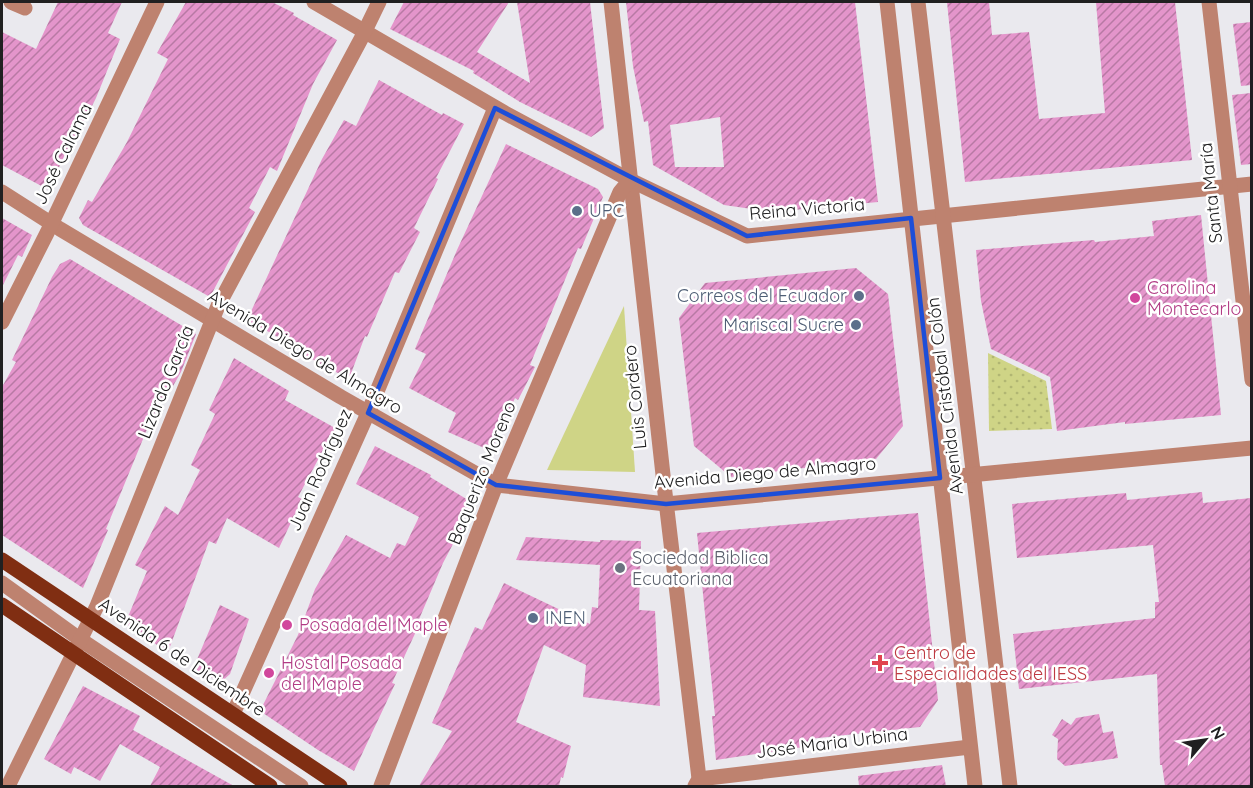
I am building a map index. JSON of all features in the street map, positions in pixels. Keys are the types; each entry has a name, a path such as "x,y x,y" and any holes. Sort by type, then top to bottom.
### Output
{"main road":[{"name":"Avenida 6 de Diciembre","path":"2,560 340,786"},
{"path":"2,605 270,786"}],"street":[{"name":"José Calama","path":"2,322 157,2"},
{"name":"Reina Victoria","path":"314,2 495,108 630,180 747,236 1251,184"},
{"name":"Lizardo García","path":"8,786 91,619 212,320 379,2"},
{"name":"Luis Cordero","path":"611,2 697,782"},
{"name":"Avenida Cristóbal Colón","path":"887,2 975,786"},
{"name":"Avenida Cristóbal Colón","path":"918,2 1010,786"},
{"name":"Santa María","path":"1209,2 1251,380"},
{"name":"Juan Rodríguez","path":"233,714 368,413 495,108"},
{"name":"Baquerizo Moreno","path":"381,786 496,485 620,192 630,180"},
{"name":"Avenida Diego de Almagro","path":"2,192 51,224 368,413 496,485 666,504 1251,448"},
{"path":"2,583 81,640 301,786"},
{"name":"José Maria Urbina","path":"697,782 970,747"}],"highlighted area":[{"path":"495,108 747,236 911,218 940,478 666,504 496,485 368,413"}],"green space":[{"path":"624,306 635,472 547,470"},
{"path":"988,353 1046,381 1052,429 989,431"}],"building":[{"path":"58,2 122,2 108,33 120,39 96,98 76,138 73,136 49,190 2,165 2,32 36,49"},
{"path":"186,2 272,2 337,40 313,84 277,171 270,167 249,208 255,212 210,297 83,225 79,218 88,200 92,202 127,142 168,59 157,53"},
{"path":"404,2 509,2 477,52 530,83 517,2 590,2 604,128 591,137 520,102 473,73 474,71 390,29"},
{"path":"626,2 855,2 878,202 773,212 724,205 653,165 648,121 644,122 633,66","holes":["720,117 724,167 675,167 670,125"]},
{"path":"947,2 989,2 992,35 1029,32 1039,119 1105,113 1096,2 1175,2 1192,160 965,182"},
{"path":"1251,22 1251,85 1241,86 1233,24"},
{"path":"379,80 442,115 443,113 464,124 436,178 438,179 414,228 420,232 399,273 395,272 367,337 365,336 349,379 247,320 322,159 344,120 356,126"},
{"path":"1251,93 1251,164 1241,165 1232,95"},
{"path":"506,144 598,189 603,197 581,249 578,248 530,365 535,367 518,400 515,398 491,451 448,432 456,413 409,388 426,354 415,349"},
{"path":"1201,215 1221,415 1125,424 1125,422 1057,431 1050,377 991,349 981,301 976,250 1154,236 1152,221"},
{"path":"2,218 32,235 22,257 18,255 2,287"},
{"path":"70,259 196,334 181,372 169,393 166,391 150,422 83,588 2,535 2,387 16,362 12,360 52,277 60,264"},
{"path":"856,268 888,294 903,426 876,459 731,477 694,446 679,318 705,283"},
{"path":"234,358 289,391 285,400 335,428 298,497 302,499 279,548 227,518 216,544 209,541 168,652 125,624 147,571 135,565 165,506 178,515 200,470 191,465 215,414 209,410"},
{"path":"375,446 431,475 430,477 473,503 460,524 463,525 443,563 417,624 419,625 392,683 395,684 354,771 260,711 298,635 315,589 346,535 390,558 397,543 405,546 419,517 356,484"},
{"path":"1202,492 1203,503 1251,498 1251,786 1165,786 1162,765 1160,765 1157,674 1019,689 1013,634 1155,618 1155,602 1159,602 1153,545 1017,558 1012,504 1126,493 1127,500"},
{"path":"918,513 938,700 920,727 809,739 810,746 716,760 712,716 715,716 697,533"},
{"path":"526,537 600,542 600,540 641,541 639,610 655,611 660,706 583,697 586,665 544,645 516,722 571,746 559,786 419,786 452,731 432,723 475,627 482,630 504,583 590,624 592,607 598,608 600,565 516,560"},
{"path":"220,605 249,619 230,674 221,682 193,669"},
{"path":"83,686 140,716 133,730 234,786 150,786 160,767 120,744 100,781 74,767 71,774 44,759"},
{"path":"1099,714 1103,733 1113,731 1118,758 1065,766 1057,759 1058,739 1052,735 1062,719 1071,725 1076,718"},
{"path":"942,765 946,786 859,786 858,776"}],"place":[{"name":"UPC","path":"577,211"},
{"name":"Correos del Ecuador","path":"859,296"},
{"name":"Carolina Montecarlo","path":"1135,298"},
{"name":"Mariscal Sucre","path":"856,325"},
{"name":"Sociedad Biblica Ecuatoriana","path":"620,568"},
{"name":"INEN","path":"533,618"},
{"name":"Posada del Maple","path":"287,625"},
{"name":"Centro de Especialidades del IESS","path":"880,663"},
{"name":"Hostal Posada del Maple","path":"269,673"}]}
